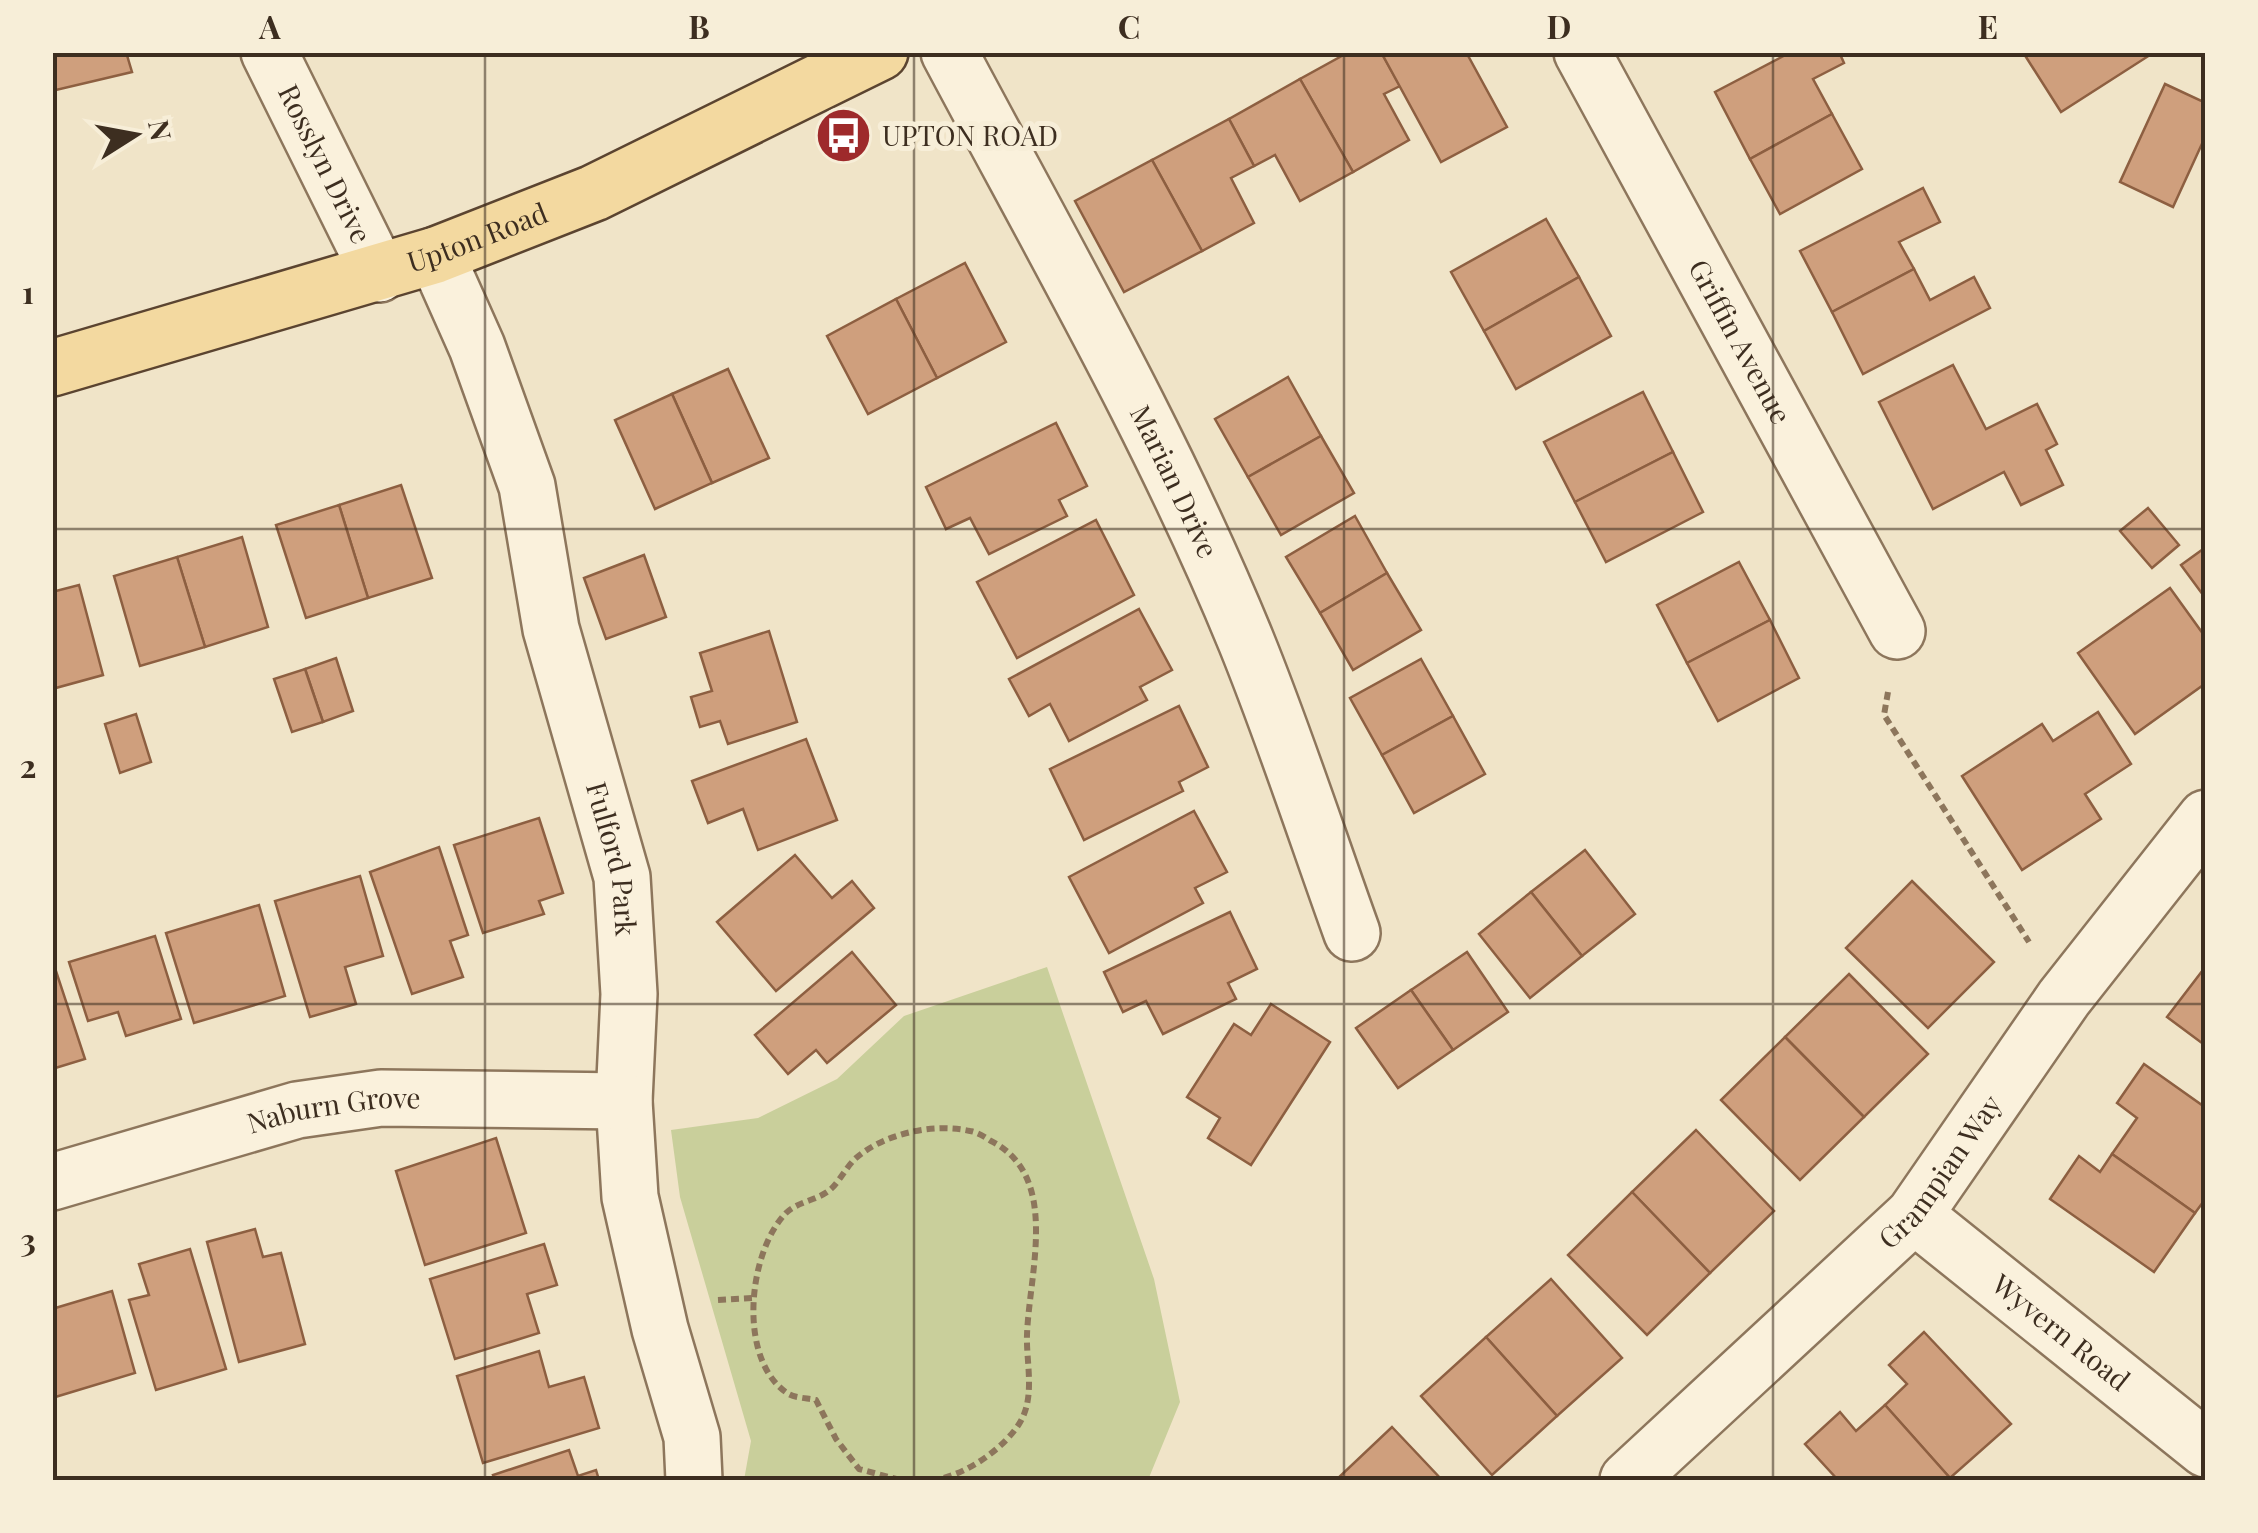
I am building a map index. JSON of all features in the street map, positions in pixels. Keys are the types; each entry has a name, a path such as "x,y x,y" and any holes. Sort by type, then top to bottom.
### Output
{"main road":[{"name":"Upton Road","path":"52,368 436,255 594,192 880,52"}],"street":[{"name":"Rosslyn Drive","path":"269,52 380,274"},
{"name":"Marian Drive","path":"949,52 1187,510 1246,641 1352,932"},
{"name":"Griffin Avenue","path":"1582,52 1898,631"},
{"name":"Fulford Park","path":"436,255 477,346 527,486 551,629 622,877 629,994 624,1100 630,1197 660,1329 692,1436 694,1480"},
{"name":"Grampian Way","path":"1628,1480 1914,1215 2064,998 2206,818"},
{"name":"Naburn Grove","path":"52,1182 297,1110 365,1100 624,1100"},
{"name":"Wyvern Road","path":"1914,1215 2206,1450"}],"path":[{"path":"1898,631 1884,715 2064,998"},
{"path":"920,1129 972,1131 1006,1148 1026,1174 1036,1212 1026,1336 1030,1386 1021,1422 990,1456 942,1478 901,1480 859,1470 816,1400 789,1395 769,1375 755,1338 754,1298 763,1250 787,1212 829,1192 856,1158 883,1142 920,1129"}],"green space":[{"path":"1047,967 1154,1279 1180,1402 1148,1480 744,1480 751,1441 680,1197 671,1130 758,1118 837,1079 904,1016"}],"building":[{"path":"52,52 126,52 132,72 56,90"},
{"path":"1349,52 1381,52 1400,86 1384,94 1409,140 1353,172 1300,79"},
{"path":"1381,52 1466,52 1507,127 1441,162"},
{"path":"1791,52 1839,52 1844,63 1813,79 1832,114 1750,159 1715,92"},
{"path":"2033,52 2150,55 2061,112 2026,57"},
{"path":"1300,79 1353,172 1300,201 1275,155 1254,166 1229,119"},
{"path":"2165,84 2206,103 2206,135 2173,207 2120,182"},
{"path":"1832,114 1862,169 1780,214 1750,159"},
{"path":"1229,119 1254,166 1231,178 1254,223 1202,251 1152,160"},
{"path":"1152,160 1202,251 1124,292 1075,201"},
{"path":"1923,188 1940,222 1899,242 1914,269 1832,312 1800,251"},
{"path":"1546,219 1579,277 1484,331 1451,272"},
{"path":"965,263 1006,342 937,378 896,299"},
{"path":"1914,269 1930,300 1974,277 1990,308 1863,374 1832,312"},
{"path":"1579,277 1611,336 1516,389 1484,331"},
{"path":"896,299 937,378 868,414 827,336"},
{"path":"1953,365 1986,429 2037,404 2057,444 2046,450 2063,485 2021,505 2004,472 1933,509 1879,402"},
{"path":"728,369 769,458 712,483 672,394"},
{"path":"1288,377 1321,436 1248,477 1215,419"},
{"path":"1643,392 1673,452 1575,502 1544,442"},
{"path":"672,394 712,483 655,509 615,420"},
{"path":"1056,423 1087,486 1059,500 1067,516 989,554 970,518 946,529 926,487"},
{"path":"1321,436 1354,493 1281,535 1248,477"},
{"path":"1673,452 1703,512 1606,562 1575,502"},
{"path":"401,485 432,578 368,598 339,505"},
{"path":"339,505 368,598 306,618 276,525"},
{"path":"2148,508 2179,545 2152,568 2120,531"},
{"path":"1355,516 1387,573 1320,613 1286,557"},
{"path":"1096,520 1134,595 1017,658 977,582"},
{"path":"242,537 268,627 205,647 177,557"},
{"path":"2206,547 2206,599 2181,565"},
{"path":"644,555 666,617 606,639 584,578"},
{"path":"177,557 205,647 140,666 114,576"},
{"path":"1739,562 1770,620 1687,663 1657,605"},
{"path":"1387,573 1421,630 1353,670 1320,613"},
{"path":"79,585 103,675 52,689 52,592"},
{"path":"2170,588 2206,638 2206,683 2135,734 2078,653"},
{"path":"1139,609 1172,670 1140,687 1147,700 1069,741 1050,704 1029,716 1009,679"},
{"path":"1770,620 1799,678 1718,721 1687,663"},
{"path":"769,631 797,722 728,744 720,721 700,727 691,697 712,691 700,653"},
{"path":"336,658 353,711 323,722 305,669"},
{"path":"1421,659 1453,716 1382,755 1350,698"},
{"path":"305,669 323,722 292,732 274,679"},
{"path":"1179,706 1208,767 1179,782 1183,791 1084,840 1050,769"},
{"path":"2098,712 2131,764 2085,794 2101,819 2022,870 1962,776 2042,724 2053,741"},
{"path":"136,714 151,762 120,773 105,724"},
{"path":"1453,716 1485,774 1414,813 1382,755"},
{"path":"806,739 837,820 758,850 743,809 708,823 692,781"},
{"path":"1194,811 1227,872 1195,888 1203,903 1109,953 1069,877"},
{"path":"539,818 563,893 539,901 544,914 483,933 454,845"},
{"path":"439,847 468,935 450,941 463,977 412,994 370,872"},
{"path":"1585,850 1635,914 1582,956 1531,892"},
{"path":"795,855 832,898 852,881 874,908 776,991 717,922"},
{"path":"360,876 383,956 345,967 356,1004 310,1017 275,901"},
{"path":"1912,881 1994,962 1928,1028 1846,948"},
{"path":"1531,892 1582,956 1530,998 1479,934"},
{"path":"259,905 285,996 194,1023 166,933"},
{"path":"1230,912 1257,969 1228,983 1236,999 1163,1034 1146,1001 1123,1012 1104,972"},
{"path":"155,936 181,1019 126,1036 118,1012 88,1021 69,962"},
{"path":"852,952 896,1005 827,1063 816,1050 788,1074 755,1035"},
{"path":"1467,952 1508,1012 1453,1050 1411,990"},
{"path":"2206,966 2206,1046 2167,1017"},
{"path":"52,968 85,1059 52,1069"},
{"path":"1849,974 1928,1054 1864,1117 1785,1037"},
{"path":"1411,990 1453,1050 1398,1088 1356,1028"},
{"path":"1271,1004 1330,1042 1251,1165 1208,1138 1220,1118 1187,1097 1234,1024 1251,1035"},
{"path":"1785,1037 1864,1117 1800,1180 1721,1100"},
{"path":"2144,1064 2206,1108 2206,1198 2195,1213 2112,1154 2137,1118 2117,1103"},
{"path":"1696,1130 1774,1211 1710,1273 1632,1192"},
{"path":"496,1138 526,1233 425,1265 396,1171"},
{"path":"2112,1154 2195,1213 2154,1272 2050,1199 2079,1156 2100,1172"},
{"path":"1632,1192 1710,1273 1647,1335 1568,1255"},
{"path":"255,1229 263,1257 281,1253 305,1344 239,1362 207,1242"},
{"path":"544,1244 557,1285 527,1294 539,1333 455,1359 430,1279"},
{"path":"190,1249 226,1369 156,1390 129,1300 149,1295 139,1264"},
{"path":"1551,1279 1622,1358 1557,1416 1486,1337"},
{"path":"112,1291 135,1373 52,1398 52,1309"},
{"path":"1924,1332 2011,1424 1950,1478 1885,1405 1907,1384 1889,1365"},
{"path":"1486,1337 1557,1416 1492,1475 1421,1396"},
{"path":"539,1351 549,1387 584,1377 599,1428 483,1463 457,1376"},
{"path":"1885,1405 1950,1478 1838,1480 1805,1444 1840,1412 1856,1431"},
{"path":"1392,1427 1442,1480 1336,1480"},
{"path":"569,1450 578,1476 596,1470 599,1480 495,1480 493,1475"}],"place":[{"name":"UPTON ROAD","path":"843,136"}]}
